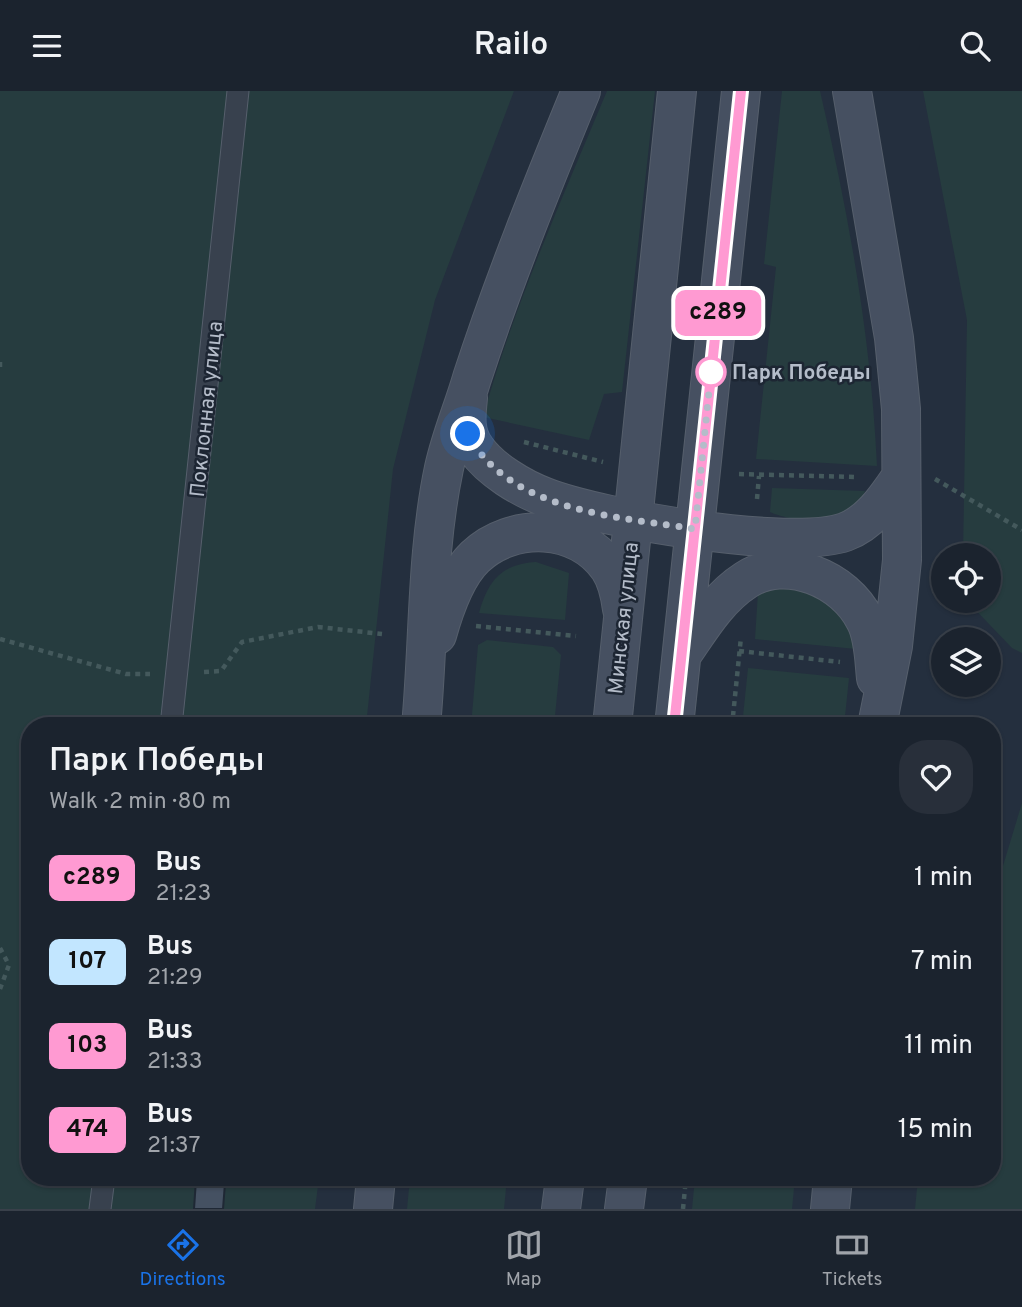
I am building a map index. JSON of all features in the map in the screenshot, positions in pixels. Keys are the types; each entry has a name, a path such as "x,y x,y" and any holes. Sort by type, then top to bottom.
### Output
{"main road":[{"path":"422,717 427,602 443,472 454,424 469,390 499,296 581,91"},
{"name":"Минская улица","path":"613,717 677,91"},
{"path":"675,717 741,91"},
{"path":"469,390 468,434 476,449 491,465 544,497 595,513 695,529 816,538 842,533 865,520 884,477 901,409 894,338 852,91"},
{"path":"878,717 893,646 902,561 884,477"},
{"path":"425,677 440,623 473,559 490,545 514,533 544,531 566,537 589,548 608,567 618,588 623,618"},
{"path":"682,655 720,602 747,579 774,570 800,571 827,580 850,597 866,621 874,655 878,717"},
{"path":"373,1209 375,1186"},
{"path":"561,1209 564,1186"},
{"path":"624,1209 627,1186"},
{"path":"830,1209 832,1186"}],"lane":[{"name":"Поклонная улица","path":"172,717 238,91"},
{"path":"100,1209 103,1186"}],"path":[{"path":"0,362 0,372"},
{"path":"523,441 615,464"},
{"path":"738,474 884,477"},
{"path":"756,507 759,476"},
{"path":"941,480 1022,530"},
{"path":"471,626 576,636"},
{"path":"221,671 242,642 318,627 382,634"},
{"path":"0,639 126,674"},
{"path":"733,717 739,651 852,663"},
{"path":"0,949 9,965 0,989"},
{"path":"683,1209 686,1186"}],"green space":[{"path":"0,91 514,91 435,300 393,469 367,717 21,717 21,1186 318,1186 315,1209 0,1209"},
{"path":"607,91 655,91 622,392 604,394 589,440 483,417 524,293"},
{"path":"782,91 820,91 857,277 870,371 877,466 756,459 776,267 764,264"},
{"path":"923,91 1022,91 1022,653 1012,648 1001,637 1001,627 992,627 978,613 1001,613 1001,543 963,543 967,320"},
{"path":"772,488 865,491 858,504 838,520 813,522 770,512"},
{"path":"536,562 569,573 565,620 479,613 487,592 498,576 514,566"},
{"path":"783,585 812,593 832,604 845,621 856,649 755,639 758,592"},
{"path":"487,640 553,647 561,655 555,717 472,717 478,645"},
{"path":"748,668 849,678 845,717 743,717"},
{"path":"1022,803 1022,1209 915,1209 917,1186 1001,1186 1001,872"},
{"path":"409,1186 506,1186 504,1209 407,1209"},
{"path":"694,1186 794,1186 792,1209 692,1209"}],"building":[{"path":"196,1186 225,1186 223,1209 194,1209"}],"bus line":[{"name":"с289","path":"675,717 741,91"}],"place":[{"name":"Парк Победы","path":"711,372"}],"route":[{"path":"468,434 476,449 491,465 544,497 595,513 695,529 711,372"}]}
